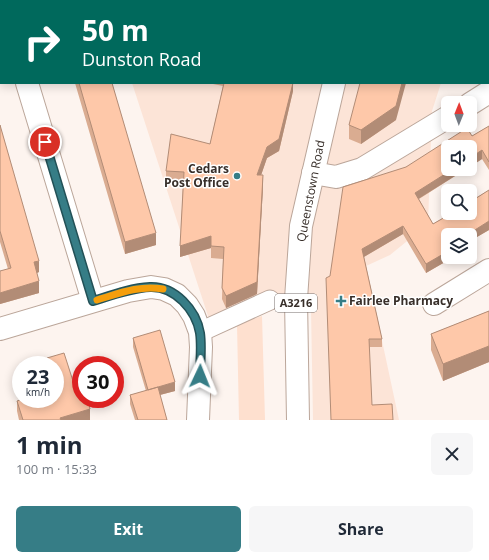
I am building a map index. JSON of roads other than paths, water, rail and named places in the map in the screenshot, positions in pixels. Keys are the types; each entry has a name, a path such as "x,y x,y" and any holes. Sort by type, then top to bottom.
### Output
{"street":[{"path":"27,84 93,301"},
{"name":"Queenstown Road","path":"298,420 296,285 301,226 334,84"},
{"path":"477,100 489,92"},
{"path":"313,173 336,177 362,169 441,121"},
{"path":"434,304 489,270"},
{"path":"0,329 128,291 151,287 164,289 177,295 187,305 194,316 200,332 201,347 198,420"},
{"path":"200,332 270,300"}],"place":[{"name":"Cedars Post Office","path":"237,176"},
{"name":"Fairlee Pharmacy","path":"341,301"}]}
